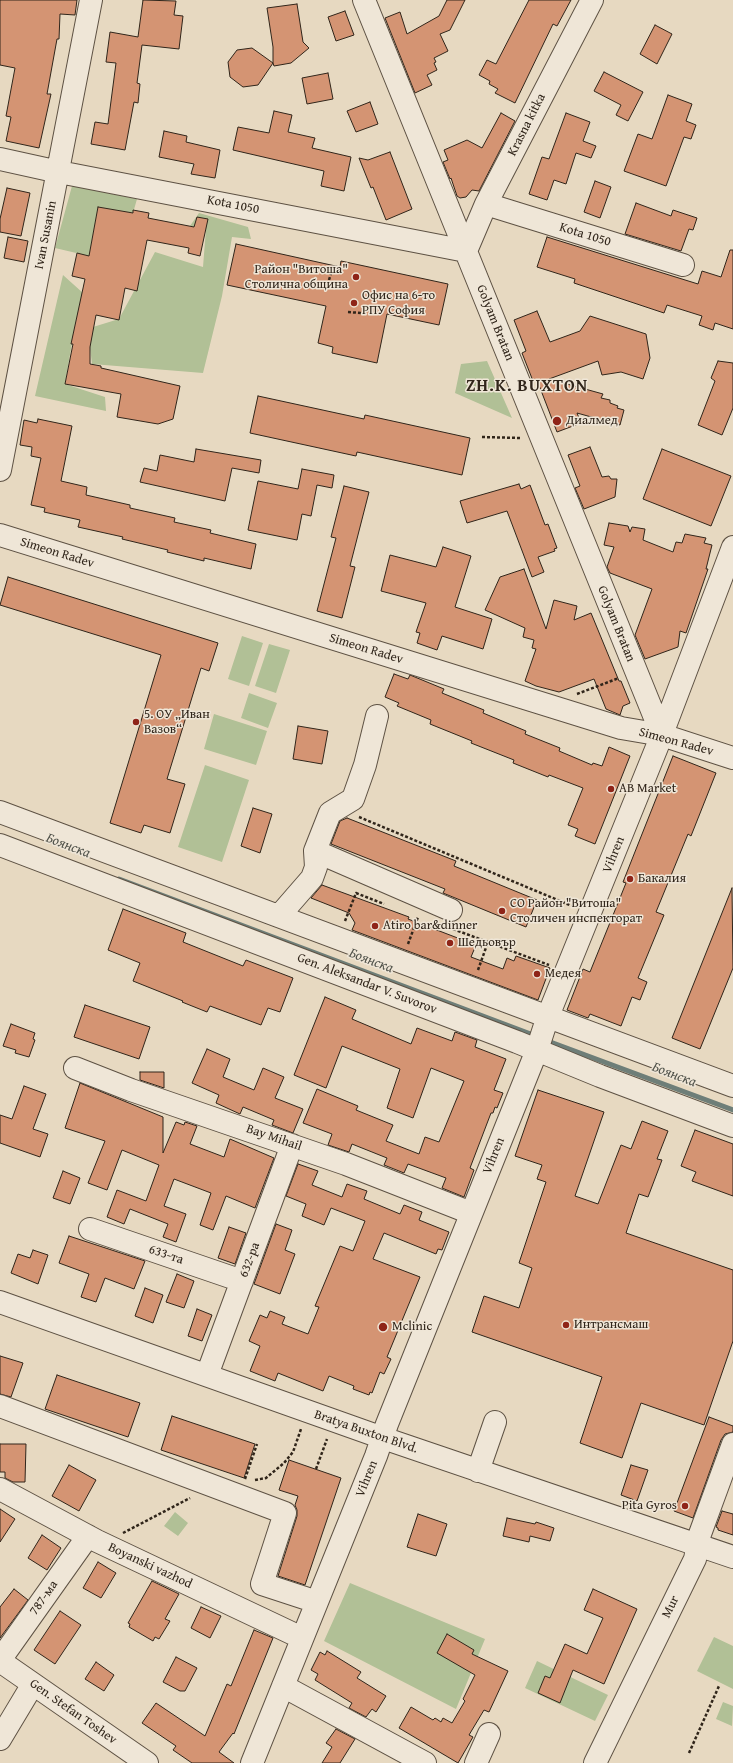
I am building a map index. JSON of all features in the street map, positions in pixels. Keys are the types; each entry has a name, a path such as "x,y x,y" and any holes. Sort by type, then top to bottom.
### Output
{"street":[{"name":"Ivan Susanin","path":"0,470 59,172 91,0"},
{"name":"Golyam Bratan","path":"364,0 662,736"},
{"name":"Krasna kitka","path":"466,251 486,204 592,0"},
{"name":"Kota 1050","path":"0,159 59,172 466,251"},
{"name":"Kota 1050","path":"486,204 683,265"},
{"name":"Simeon Radev","path":"0,535 621,728 662,736 733,758"},
{"name":"Vihren","path":"252,1763 537,1050 548,1016 662,736 733,547"},
{"path":"279,916 312,878 316,867 315,851 330,813 353,799 365,765 377,716"},
{"path":"0,812 733,1086"},
{"name":"Gen. Aleksandar V. Suvorov","path":"0,845 733,1126"},
{"path":"315,851 449,918"},
{"name":"Bay Mihail","path":"75,1068 131,1090 346,1164 471,1213"},
{"name":"632-ра","path":"207,1375 292,1145"},
{"name":"633-та","path":"90,1230 242,1281"},
{"name":"Bratya Buxton Blvd.","path":"0,1302 383,1438 733,1557"},
{"path":"0,1406 285,1512 262,1584 317,1602"},
{"path":"478,1471 495,1422"},
{"name":"Mur","path":"595,1763 695,1559 700,1534 733,1444"},
{"name":"Boyanski vazhod","path":"0,1489 96,1540 302,1638"},
{"name":"787-ма","path":"0,1661 96,1540"},
{"name":"Gen. Stefan Toshev","path":"0,1661 147,1763"},
{"path":"0,1739 33,1684"},
{"path":"283,1686 425,1763"},
{"path":"476,1763 489,1734"}],"path":[{"path":"330,280 333,268"},
{"path":"348,312 361,313"},
{"path":"482,437 520,438"},
{"path":"571,696 618,678"},
{"path":"353,815 591,913"},
{"path":"338,938 356,894 391,906"},
{"path":"412,914 426,919"},
{"path":"402,962 419,916"},
{"path":"449,918 488,942 567,971"},
{"path":"472,988 488,942"},
{"path":"266,1478 284,1463 293,1452 301,1429"},
{"path":"316,1469 327,1439"},
{"path":"244,1482 257,1444"},
{"path":"96,1540 213,1486"},
{"path":"689,1753 719,1686"}],"green space":[{"path":"72,186 137,199 133,213 98,207 89,256 55,248"},
{"path":"199,213 248,227 251,239 232,237 222,296 203,373 92,364 90,347 93,327 119,319 155,252 203,267 206,229 190,226"},
{"path":"63,275 83,293 75,325 65,384 105,397 106,411 35,396"},
{"path":"487,361 512,418 455,393 461,364"},
{"path":"242,636 263,643 249,686 228,679"},
{"path":"269,644 290,650 276,693 255,686"},
{"path":"249,693 277,703 268,728 241,718"},
{"path":"214,714 267,731 256,765 204,749"},
{"path":"205,765 249,780 222,862 178,847"},
{"path":"175,1512 188,1523 178,1536 164,1526"},
{"path":"350,1583 485,1639 456,1709 324,1641"},
{"path":"714,1637 733,1646 733,1689 697,1671"},
{"path":"537,1661 608,1695 595,1721 525,1688"},
{"path":"723,1702 733,1706 732,1726 716,1719"}],"building":[{"path":"0,0 77,0 75,15 60,14 59,39 57,39 47,94 51,94 39,148 6,141 11,117 6,116 15,68 0,65"},
{"path":"143,0 176,1 174,15 183,16 179,49 142,45 137,83 140,84 138,103 134,102 125,150 91,144 95,122 108,124 116,63 106,62 110,32 138,37"},
{"path":"447,0 465,0 450,30 440,34 448,51 434,58 436,62 434,63 437,70 427,75 432,85 415,93 385,18 400,12 407,34 439,16"},
{"path":"529,0 571,0 557,26 553,24 515,103 495,93 498,89 489,84 490,81 479,75 487,60 496,64"},
{"path":"297,4 303,42 309,48 291,63 274,66 273,47 267,8"},
{"path":"345,11 354,35 336,41 328,17"},
{"path":"655,25 672,34 657,64 640,54"},
{"path":"252,48 273,63 258,85 243,87 230,77 228,62 237,50"},
{"path":"604,72 643,92 628,121 616,115 621,105 594,91"},
{"path":"328,73 333,99 307,104 302,78"},
{"path":"668,95 692,104 686,121 696,125 691,139 684,137 666,186 624,171 638,134 652,139"},
{"path":"370,102 378,124 356,132 347,111"},
{"path":"274,111 292,115 288,132 315,138 312,148 351,157 344,191 321,186 324,171 233,150 238,127 269,133"},
{"path":"501,113 515,121 479,191 472,190 466,197 460,198 457,196 451,178 450,179 443,162 448,160 444,150 467,140 482,148"},
{"path":"566,113 590,122 583,141 596,146 591,158 576,153 566,184 554,180 547,200 529,194 542,157 549,159"},
{"path":"164,131 187,136 186,142 220,150 215,178 191,174 194,164 159,157"},
{"path":"390,152 412,209 386,220 373,187 371,188 359,158 368,160"},
{"path":"595,181 611,187 600,218 584,212"},
{"path":"7,188 30,193 21,236 0,232 0,219"},
{"path":"636,203 671,216 673,210 697,218 693,230 689,229 681,251 625,234"},
{"path":"98,207 133,213 133,210 149,213 148,218 194,227 197,217 208,219 200,256 188,253 189,248 147,240 137,291 125,288 119,320 96,315 90,347 90,364 101,366 101,368 180,386 173,419 158,424 117,417 121,394 65,384 73,344 71,344 85,279 72,276 77,253 89,256"},
{"path":"8,237 28,241 24,262 4,258"},
{"path":"547,237 698,284 702,271 721,277 730,250 733,250 733,329 715,323 713,330 699,325 702,316 667,305 664,313 574,283 575,279 537,267"},
{"path":"236,244 340,267 341,261 448,284 439,325 387,314 377,363 332,353 333,347 318,343 326,306 227,285"},
{"path":"537,311 550,342 580,331 590,316 646,334 650,358 643,379 621,372 602,375 598,361 549,379 603,394 601,398 610,400 610,403 618,406 617,408 624,410 620,425 577,413 581,423 557,432 537,380 533,381 522,353 526,351 514,320"},
{"path":"718,361 733,363 733,408 722,435 698,425 715,381 711,378"},
{"path":"258,396 364,419 365,415 470,438 462,475 357,452 356,456 250,433"},
{"path":"38,419 72,426 61,481 87,487 86,495 130,505 130,508 175,518 174,522 211,530 210,533 256,544 251,569 204,558 204,561 167,552 168,550 122,539 123,537 78,527 80,520 44,512 45,508 31,505 41,458 31,456 32,447 20,445 24,420 37,423"},
{"path":"590,447 602,477 609,476 611,479 617,479 615,497 584,509 575,488 580,486 568,455"},
{"path":"196,449 261,460 259,473 232,468 225,501 140,482 144,468 157,471 160,455 194,462"},
{"path":"662,449 731,476 711,526 643,499"},
{"path":"302,469 334,475 332,488 317,485 311,516 302,514 297,540 248,530 258,481 298,489"},
{"path":"519,484 521,489 530,485 545,525 548,524 557,548 554,549 555,551 538,557 544,572 532,577 507,511 467,523 460,501"},
{"path":"344,486 369,492 350,566 355,567 342,618 317,611 336,538 331,537"},
{"path":"609,523 628,526 630,532 632,527 645,529 643,540 673,552 676,542 682,543 685,534 706,538 704,543 712,545 706,569 708,569 686,633 680,631 678,647 645,659 635,635 652,589 610,573 607,567 614,547 604,545"},
{"path":"443,547 471,556 455,607 492,619 483,649 442,636 437,650 417,643 420,633 416,632 426,603 381,591 390,555 436,567"},
{"path":"524,569 546,629 554,600 577,606 574,620 591,613 619,681 621,681 630,703 623,706 620,715 606,709 594,679 559,692 536,686 525,681 536,649 532,648 534,640 523,637 525,628 485,610 500,577"},
{"path":"8,577 218,643 209,671 201,668 167,779 185,784 170,833 144,825 141,833 110,823 161,655 0,605"},
{"path":"394,674 408,679 410,675 444,689 442,693 484,710 483,713 526,731 525,734 560,748 559,751 592,765 593,763 602,766 609,747 630,756 595,844 575,836 578,829 568,825 583,788 549,775 548,777 513,763 514,760 471,743 472,741 430,724 431,720 397,706 399,703 385,697"},
{"path":"298,726 328,731 322,764 293,759"},
{"path":"673,756 716,773 691,836 688,834 656,912 664,915 638,978 647,982 640,1000 632,997 621,1026 590,1014 588,1018 567,1010 583,969 590,972 626,883 623,882"},
{"path":"253,808 272,814 260,853 241,846"},
{"path":"347,818 456,861 454,866 537,900 526,927 443,893 445,889 331,844 340,821"},
{"path":"322,885 409,917 408,919 476,945 471,957 503,969 507,958 514,961 516,956 550,968 538,1000 352,930 355,923 349,913 311,898"},
{"path":"732,888 733,968 700,1049 672,1038"},
{"path":"123,909 186,933 183,942 243,966 246,960 293,978 280,1012 268,1008 261,1025 210,1006 207,1012 133,981 140,963 108,950"},
{"path":"325,997 356,1010 352,1019 411,1044 417,1028 452,1041 455,1032 477,1040 475,1047 506,1059 494,1090 503,1093 497,1108 495,1107 493,1113 491,1113 470,1168 474,1170 464,1197 442,1188 446,1178 408,1164 404,1173 384,1165 387,1158 352,1144 349,1152 328,1145 332,1134 303,1123 317,1089 358,1106 356,1110 393,1125 386,1141 419,1154 425,1137 439,1142 464,1081 431,1068 413,1118 387,1108 400,1069 342,1046 326,1088 294,1075"},
{"path":"85,1005 150,1027 139,1059 74,1037"},
{"path":"11,1024 35,1033 33,1039 35,1040 29,1057 15,1053 16,1050 3,1046"},
{"path":"207,1049 230,1059 223,1077 254,1090 263,1068 284,1077 275,1098 303,1109 293,1133 272,1125 274,1120 243,1107 240,1114 216,1103 219,1095 192,1083"},
{"path":"140,1072 164,1072 164,1088 140,1080"},
{"path":"80,1083 163,1117 163,1153 176,1122 184,1125 185,1122 197,1126 190,1144 224,1157 230,1139 274,1158 255,1208 226,1196 213,1230 200,1225 211,1193 174,1179 164,1206 186,1214 176,1242 163,1237 168,1224 130,1209 124,1224 107,1217 117,1190 146,1201 159,1165 122,1150 107,1190 88,1183 105,1141 65,1128"},
{"path":"24,1086 46,1094 33,1129 48,1134 40,1157 0,1143 0,1115 12,1119"},
{"name":"Интрансмаш","path":"538,1090 604,1112 575,1196 598,1204 621,1145 631,1149 642,1121 668,1131 657,1159 662,1160 648,1197 639,1194 626,1233 733,1270 733,1341 704,1425 641,1403 622,1458 580,1443 602,1377 472,1332 484,1296 519,1308 532,1268 519,1263 546,1182 537,1179 542,1165 515,1156"},
{"path":"695,1130 733,1144 733,1196 692,1181 696,1172 681,1166"},
{"path":"298,1164 318,1171 312,1185 342,1197 347,1184 367,1191 364,1199 400,1214 404,1205 422,1212 419,1220 449,1232 442,1250 438,1249 436,1254 384,1233 373,1259 420,1277 387,1357 391,1359 384,1374 380,1372 372,1393 370,1392 369,1395 353,1389 354,1386 329,1376 323,1391 278,1373 275,1381 250,1371 260,1346 249,1341 260,1315 267,1318 270,1311 285,1317 282,1324 308,1334 319,1307 315,1306 340,1246 353,1251 365,1221 331,1208 324,1225 302,1216 306,1204 286,1196"},
{"path":"63,1171 80,1178 70,1204 53,1198"},
{"path":"276,1224 292,1230 285,1250 295,1254 280,1294 254,1284"},
{"path":"229,1227 246,1233 235,1264 218,1258"},
{"path":"69,1236 145,1261 134,1289 105,1278 96,1302 81,1297 89,1274 59,1263"},
{"path":"33,1250 48,1255 38,1284 11,1273 18,1254 30,1258"},
{"path":"177,1274 194,1281 184,1308 166,1302"},
{"path":"145,1288 163,1295 153,1323 135,1316"},
{"path":"197,1309 212,1315 202,1341 188,1336"},
{"path":"0,1356 23,1363 11,1397 0,1394"},
{"path":"57,1375 140,1403 128,1437 45,1409"},
{"path":"172,1416 255,1444 244,1478 161,1450"},
{"path":"709,1417 733,1426 733,1432 725,1434 721,1440 693,1518 674,1511"},
{"path":"0,1444 26,1444 25,1482 13,1482 5,1478 5,1472 0,1472"},
{"path":"289,1460 341,1478 305,1585 278,1576 297,1516 295,1505 298,1496 279,1490"},
{"path":"69,1465 96,1480 79,1511 52,1496"},
{"path":"631,1465 648,1470 637,1501 621,1495"},
{"path":"0,1509 15,1519 0,1542"},
{"path":"722,1511 733,1514 733,1535 718,1530 716,1527"},
{"path":"418,1514 447,1524 436,1556 407,1547"},
{"path":"507,1518 535,1524 536,1522 554,1528 550,1541 530,1536 529,1542 503,1536"},
{"path":"42,1535 61,1548 47,1570 28,1558"},
{"path":"98,1562 116,1573 101,1598 83,1588"},
{"path":"152,1581 179,1594 165,1619 170,1621 159,1639 155,1637 153,1641 129,1627 130,1624 128,1623"},
{"path":"14,1589 28,1600 0,1638 0,1607"},
{"path":"593,1589 637,1609 604,1684 573,1670 560,1703 538,1693 545,1676 550,1678 565,1644 587,1654 603,1618 584,1610"},
{"path":"201,1607 221,1616 210,1638 191,1628"},
{"path":"60,1611 81,1625 55,1664 34,1650"},
{"path":"254,1630 273,1638 234,1734 233,1733 219,1752 234,1763 192,1763 173,1750 176,1746 142,1723 156,1703 205,1736 227,1684 231,1686"},
{"path":"447,1634 474,1650 472,1654 508,1671 489,1712 484,1710 469,1735 473,1737 458,1763 399,1728 411,1707 433,1720 435,1718 441,1722 443,1718 452,1723 465,1701 463,1699 475,1675 437,1653"},
{"path":"327,1651 361,1672 357,1678 386,1696 376,1712 372,1709 366,1717 349,1708 352,1703 315,1680 318,1674 311,1670 320,1652 325,1655"},
{"path":"176,1657 197,1668 185,1691 180,1691 163,1682"},
{"path":"96,1662 114,1675 104,1691 85,1679"},
{"path":"336,1729 355,1739 340,1763 322,1763 332,1747 326,1743"}],"waterway":[{"name":"Боянска","path":"119,879 536,1036"},
{"name":"Боянска","path":"545,1040 733,1110"}],"place":[{"name":"Район \"Витоша\" Столична община","path":"356,277"},
{"name":"Офис на 6-то РПУ София","path":"354,303"},
{"name":"Диалмед","path":"557,421"},
{"name":"5. ОУ „Иван Вазов“","path":"136,722"},
{"name":"AB Market","path":"611,789"},
{"name":"Бакалия","path":"630,879"},
{"name":"СО Район \"Витоша\" Столичен инспекторат","path":"502,911"},
{"name":"Atiro bar&dinner","path":"375,926"},
{"name":"Шедьовър","path":"450,943"},
{"name":"Медея","path":"537,974"},
{"name":"Интрансмаш","path":"566,1325"},
{"name":"Mclinic","path":"383,1327"},
{"name":"Pita Gyros","path":"685,1506"}],"district":[{"name":"ZH.K. BUXTON","path":"527,387"}]}
